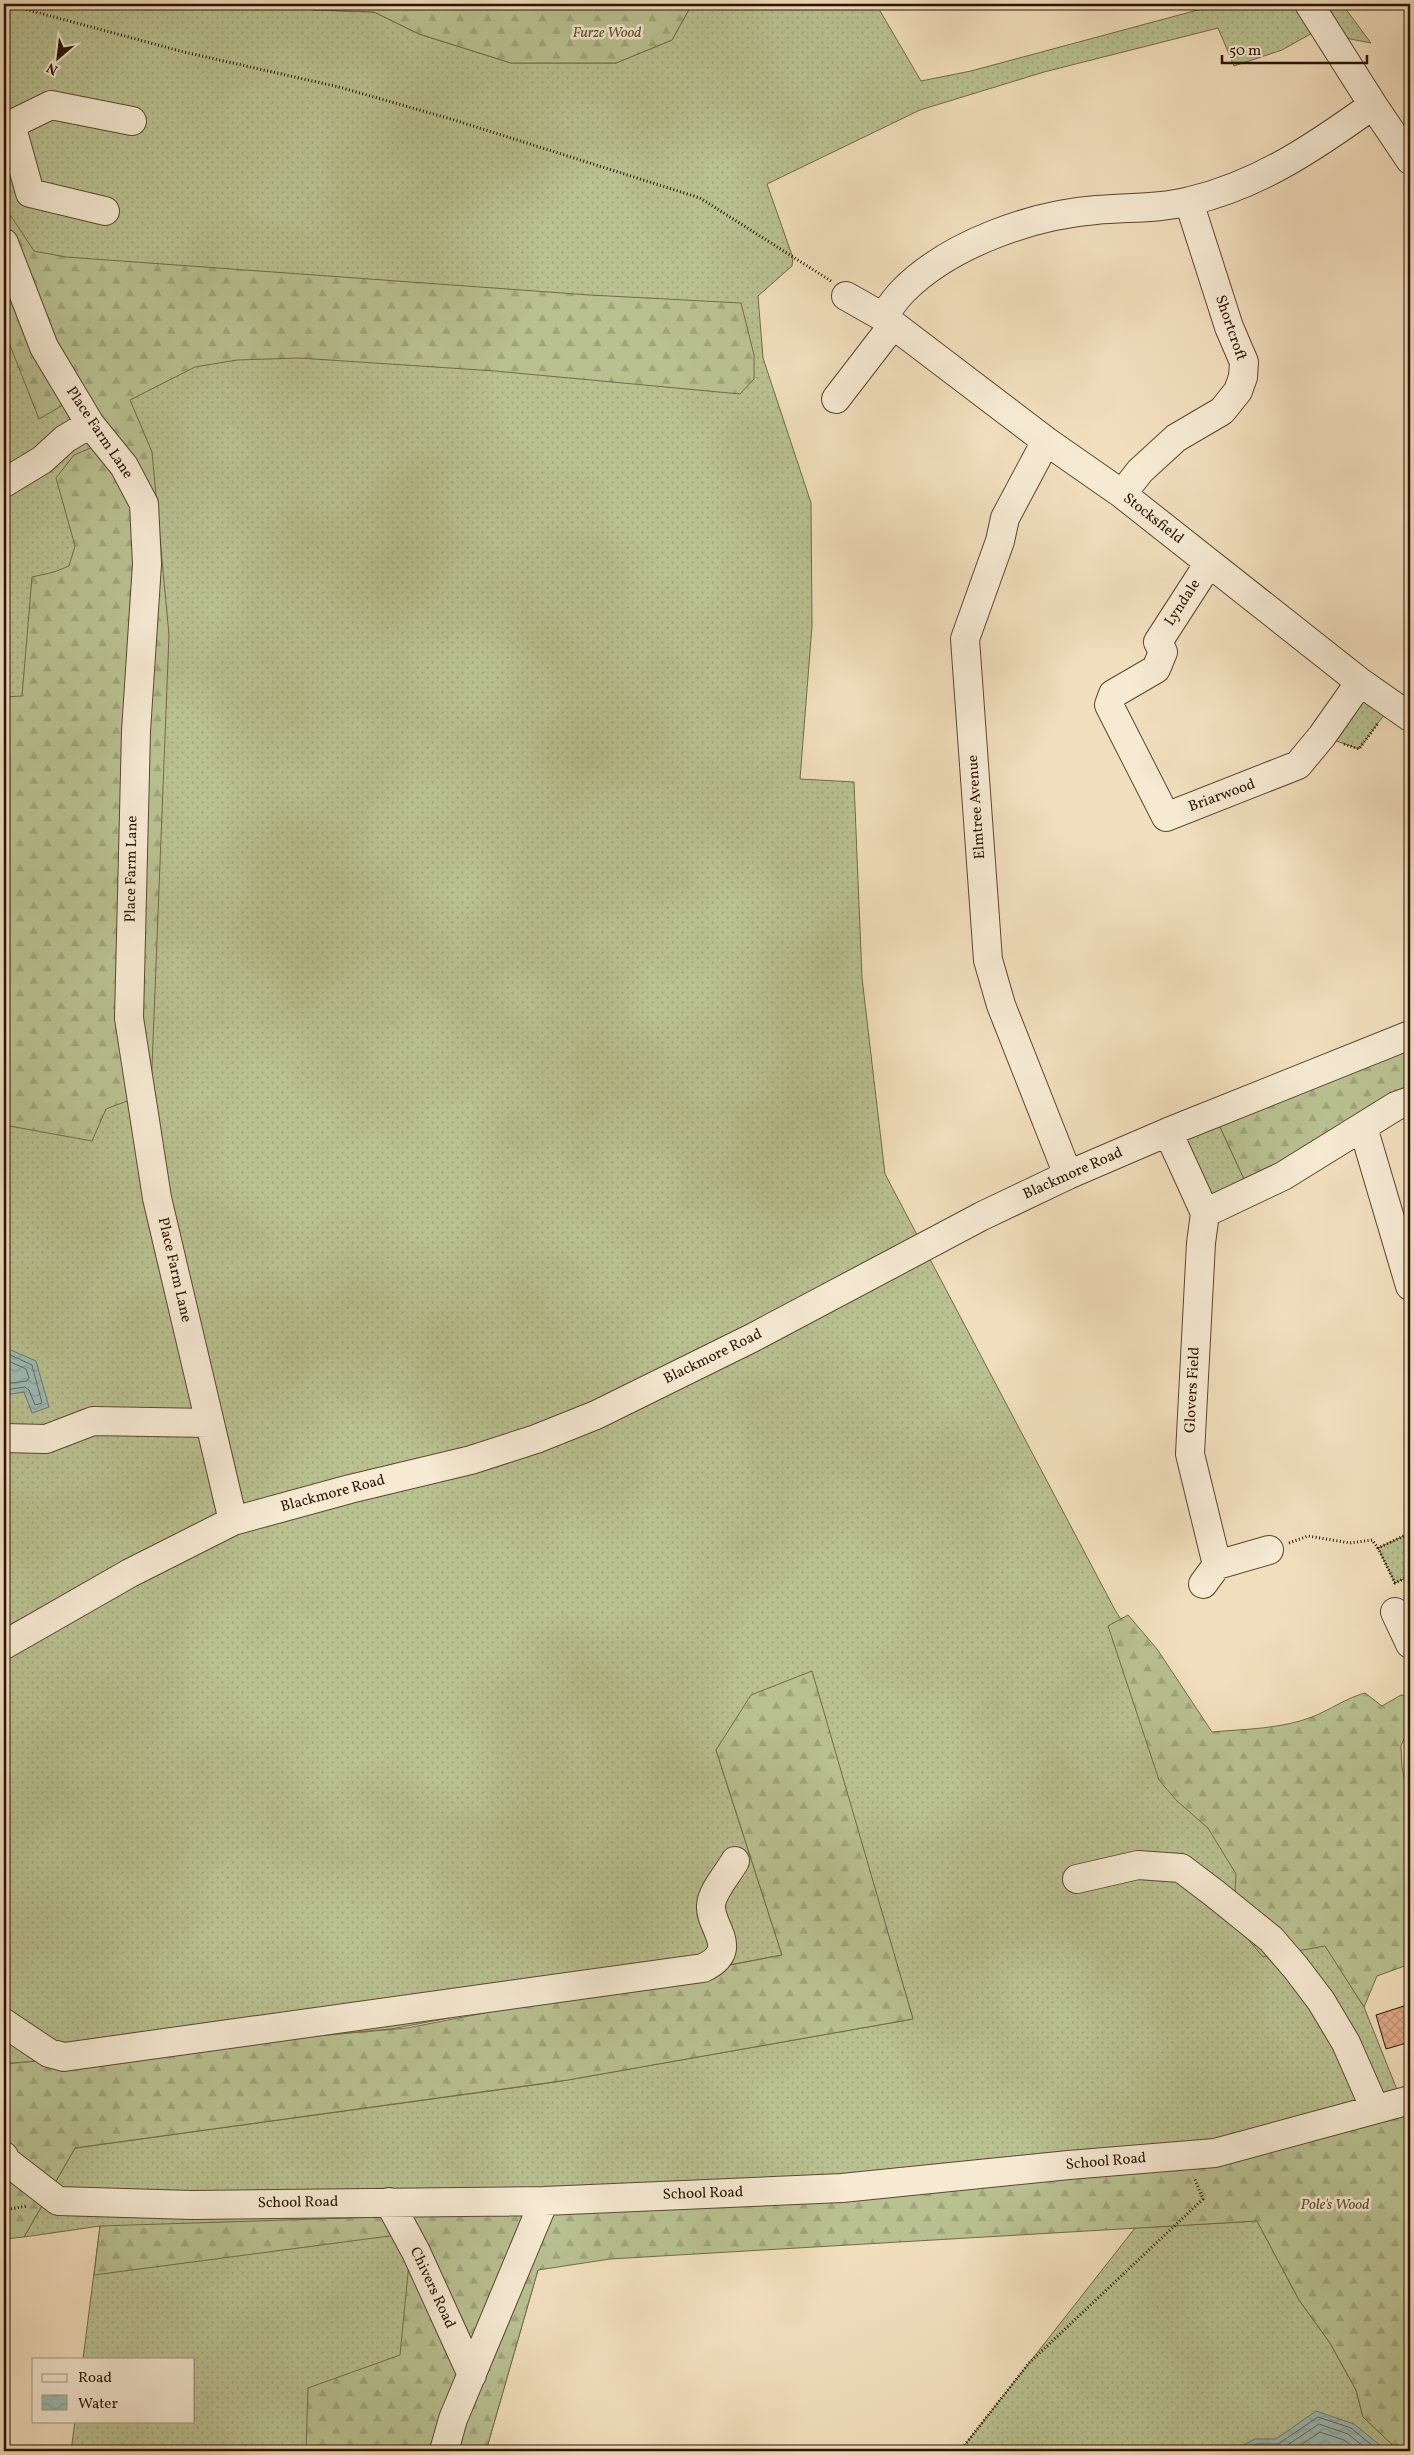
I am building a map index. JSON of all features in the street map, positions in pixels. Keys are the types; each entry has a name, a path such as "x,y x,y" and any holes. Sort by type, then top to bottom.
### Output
{"street":[{"path":"1309,4 1410,160"},
{"path":"105,211 30,193 7,125 51,105 132,122"},
{"path":"836,399 888,321 903,291 928,269 996,233 1046,219 1095,210 1143,209 1189,202 1240,187 1276,169 1321,142 1373,105"},
{"name":"Shortcroft","path":"1122,494 1140,471 1176,438 1222,411 1238,392 1243,378 1244,362 1229,327 1189,202"},
{"name":"Place Farm Lane","path":"6,258 44,346 90,424 124,466 144,504 147,564 136,730 129,1018 157,1198 233,1522"},
{"name":"Stocksfield","path":"846,296 888,321 1046,442 1122,494 1360,682 1401,711"},
{"path":"4,483 42,460 66,439 90,424"},
{"name":"Elmtree Avenue","path":"1046,442 1005,518 1000,541 965,639 988,960 1001,1005 1068,1175"},
{"name":"Lyndale","path":"1109,706 1113,694 1156,668 1163,652 1158,642 1209,564"},
{"name":"Briarwood","path":"1109,706 1166,817 1298,765 1322,736 1360,682"},
{"name":"Blackmore Road","path":"4,1645 130,1573 233,1522 350,1489 471,1460 536,1439 596,1415 752,1338 982,1216 1068,1175 1168,1132 1410,1034"},
{"path":"1168,1132 1206,1213 1283,1176 1396,1106 1410,1101"},
{"path":"1363,1127 1410,1286"},
{"name":"Glovers Field","path":"1206,1213 1201,1243 1190,1454 1210,1574 1269,1550"},
{"path":"4,1438 46,1439 93,1421 209,1423"},
{"path":"1395,1612 1410,1644"},
{"path":"4,2023 49,2053 64,2057 703,1968 711,1965 720,1953 722,1936 713,1918 711,1903 734,1861"},
{"path":"1077,1879 1138,1866 1181,1868 1214,1893 1271,1938 1321,2001 1346,2043 1375,2109"},
{"name":"School Road","path":"4,2156 5,2160 58,2201 192,2205 544,2201 842,2188 1068,2165 1215,2153 1410,2100"},
{"path":"444,2451 453,2419 544,2201"},
{"name":"Chivers Road","path":"389,2202 416,2252 472,2375"}],"path":[{"path":"6,4 184,52 339,87 451,119 700,198 848,291 846,296"},
{"path":"1322,736 1359,750 1401,711"},
{"path":"1378,1548 1410,1533"},
{"path":"1269,1550 1308,1536 1350,1543 1372,1540 1378,1548 1395,1583 1410,1576"},
{"path":"960,2451 1029,2363 1203,2199 1185,2156"}],"green space":[{"path":"4,4 306,4 314,10 374,12 419,34 511,63 616,63 672,40 692,4 876,4 921,81 971,71 1220,4 1342,4 1371,43 1314,32 1282,50 1234,66 1218,28 1044,72 920,110 767,184 793,258 792,266 758,296 763,358 811,503 812,626 800,779 854,782 862,978 885,1174 1115,1610 1364,2007 1402,2102 1225,2161 550,2228 486,2451 71,2451 75,2422 195,2422 195,2358 83,2358 100,2226 24,2237 75,2148 556,2082 913,2019 811,1671 716,1750 782,1955 391,2029 4,2064"},
{"name":"Furze Wood","path":"306,4 692,4 672,40 616,63 511,63 419,34 374,12 314,10"},
{"path":"11,216 34,251 66,257 590,295 741,303 754,355 754,379 740,394 495,371 299,358 237,360 195,367 130,400 152,452 169,635 151,1092 106,1109 92,1141 4,1125 4,697 22,696 32,577 69,566 75,546 56,478 74,455 93,447 75,398 39,419 4,330 4,283 16,277 4,243 4,220"},
{"path":"1360,682 1392,704 1359,749 1322,736"},
{"path":"1410,1035 1410,1101 1250,1192 1214,1114"},
{"path":"1214,1114 1250,1192 1205,1213 1168,1132"},
{"path":"1410,1533 1410,1576 1395,1583 1378,1548"},
{"path":"1128,1615 1157,1649 1212,1732 1263,1728 1300,1721 1365,1693 1382,1706 1401,1695 1410,1697 1409,1727 1401,1746 1402,1767 1410,1807 1410,1964 1377,1976 1364,2007 1325,1946 1263,1957 1242,1932 1234,1910 1236,1874 1208,1828 1177,1801 1159,1780 1108,1626"},
{"path":"812,1671 913,2019 568,2080 75,2148 24,2237 4,2239 4,2064 407,2028 782,1955 716,1750 751,1695"},
{"name":"Pole's Wood","path":"1410,2100 1410,2451 1399,2451 1363,2417 1356,2390 1330,2343 1299,2300 1257,2221 610,2259 538,2270 486,2451 306,2451 308,2388 400,2355 412,2233 94,2275 100,2226 567,2211 1225,2161"},
{"path":"1257,2221 1299,2300 1330,2343 1356,2390 1363,2417 1399,2451 960,2451 1135,2228"}],"water":[{"path":"4,1347 36,1361 49,1407 32,1413 24,1392 5,1395 4,1402"},
{"path":"1316,2411 1354,2424 1387,2451 1232,2451 1255,2439 1276,2439"}],"building":[{"path":"1410,2004 1410,2042 1386,2049 1376,2015"}]}
